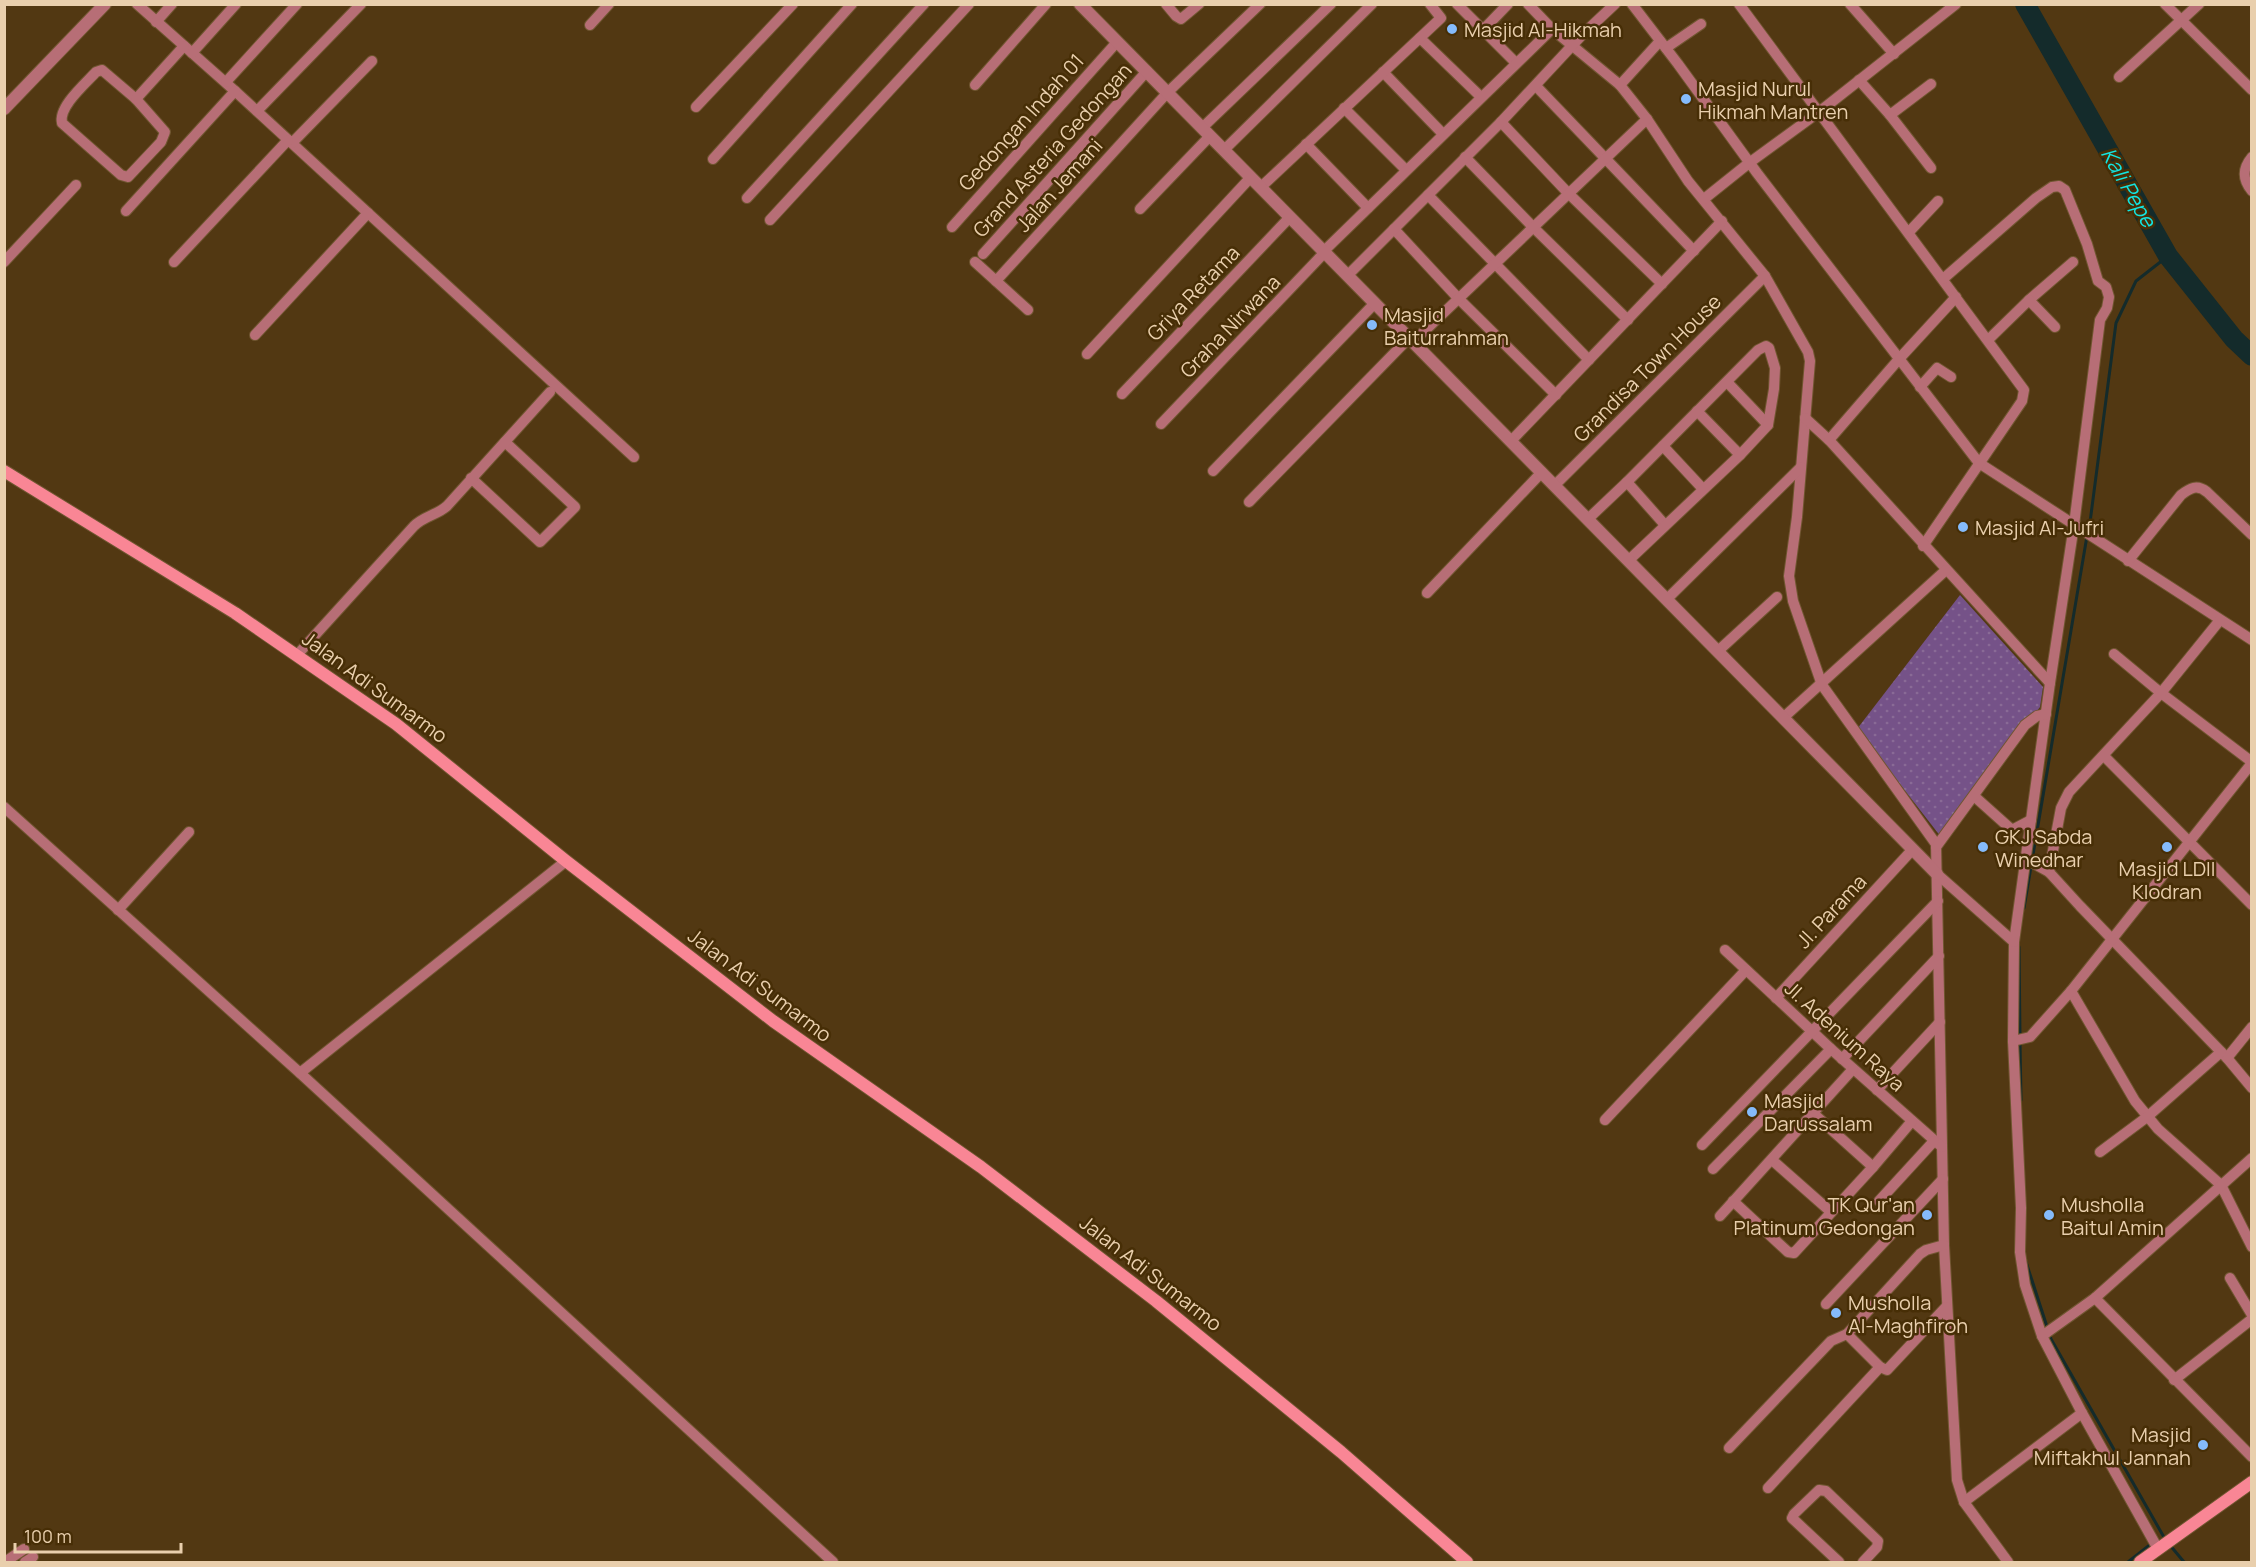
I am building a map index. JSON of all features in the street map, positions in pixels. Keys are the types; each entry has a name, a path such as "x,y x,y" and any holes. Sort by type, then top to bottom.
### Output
{"main road":[{"name":"Jalan Adi Sumarmo","path":"4,471 170,572 298,654 396,724 566,861 773,1021 981,1167 1156,1301 1341,1452 1467,1563"},
{"path":"2140,1563 2156,1545 2174,1536 2252,1482"}],"street":[{"path":"4,109 105,4"},
{"path":"137,4 226,82 634,457"},
{"path":"156,22 172,4"},
{"path":"136,99 236,4"},
{"path":"226,82 297,4"},
{"path":"257,111 361,4"},
{"path":"590,25 609,4"},
{"path":"696,106 793,4"},
{"path":"712,159 852,4"},
{"path":"747,198 924,4"},
{"path":"770,220 969,4"},
{"path":"975,85 1046,4"},
{"path":"1080,4 1913,849 2014,942"},
{"path":"1166,4 1181,19 1199,4"},
{"name":"Jalan Jemani","path":"996,281 1168,92 1260,4"},
{"path":"1140,209 1206,132 1331,4"},
{"path":"1224,150 1372,4"},
{"path":"1430,4 1441,18"},
{"path":"1261,187 1456,4 1516,63"},
{"path":"1483,30 1508,4"},
{"path":"1348,275 1616,4"},
{"path":"1632,4 1749,163 1979,463 2252,640"},
{"path":"1739,4 2022,387 2024,396 1923,546"},
{"path":"1850,4 1894,54"},
{"path":"2165,4 2252,90"},
{"path":"2119,76 2199,4"},
{"path":"1529,5 1552,29 1620,85 1647,119 1688,181 1765,276 1808,352 1810,361 1789,576 1790,589 1822,685 1933,836 1936,847 1940,1022 1938,1144 1942,1179 1946,1307 1955,1463 1964,1502 2005,1561"},
{"path":"1704,199 1894,54 1953,5"},
{"path":"1620,85 1663,45 1701,24"},
{"name":"Graha Nirwana","path":"1161,424 1324,252 1552,29"},
{"path":"1420,38 1481,98"},
{"name":"Gedongan Indah 01","path":"952,227 1117,42"},
{"path":"174,262 290,141 372,61"},
{"path":"99,70 136,99 164,128 165,134 132,175 125,177 65,128 61,118 63,109 99,70"},
{"name":"Grand Asteria Gedongan","path":"996,281 979,258 1147,71"},
{"path":"1383,72 1443,134"},
{"path":"1860,80 1931,168"},
{"path":"1890,115 1930,84"},
{"path":"1536,86 1694,251"},
{"path":"126,211 235,91"},
{"path":"1344,108 1406,170"},
{"path":"1249,502 1411,340 1647,119"},
{"path":"1501,122 1568,193 1662,284"},
{"path":"1306,144 1368,208"},
{"path":"1465,157 1628,320"},
{"path":"2252,157 2244,172 2246,184 2252,191"},
{"path":"1087,354 1251,177"},
{"path":"4,262 76,184"},
{"path":"1943,279 2044,192 2059,186 2065,190 2087,244 2098,281 2106,287 2109,297 2107,308 2100,320 2078,528 2050,683 2031,820 2028,860 2014,942 2020,1040 2016,1137 2021,1208 2021,1263 2025,1285 2044,1335 2082,1413 2156,1545"},
{"path":"1428,195 1496,262 1589,360"},
{"path":"1909,232 1938,201"},
{"path":"255,334 368,213"},
{"name":"Griya Retama","path":"1122,394 1290,217"},
{"path":"1512,441 1722,221"},
{"path":"1394,229 1458,298 1556,395"},
{"path":"1988,340 2073,262"},
{"name":"Grandisa Town House","path":"1555,485 1765,276"},
{"path":"996,281 1028,310"},
{"path":"1829,440 1956,297"},
{"path":"2029,300 2055,327"},
{"path":"1213,471 1375,303"},
{"path":"1589,518 1758,350 1766,346 1769,348 1775,368 1768,425 1740,455 1629,560"},
{"path":"1920,387 1937,368 1951,377"},
{"path":"1727,382 1768,425"},
{"path":"298,654 418,521 442,510 550,392"},
{"path":"1697,411 1740,455"},
{"path":"1805,418 1829,440 2050,683"},
{"path":"471,478 540,542 575,507 505,442"},
{"path":"1662,446 1703,489"},
{"path":"1667,599 1801,467"},
{"path":"1427,593 1542,472"},
{"path":"1627,482 1665,525"},
{"path":"2128,561 2181,495 2190,488 2196,487 2207,492 2252,535"},
{"path":"1784,717 1822,685 1946,570"},
{"path":"1718,651 1777,597"},
{"path":"2045,869 2064,799 2161,693 2220,620"},
{"path":"2020,1040 2071,991 2252,762 2114,654"},
{"path":"1936,847 2025,725 2037,716 2046,714"},
{"path":"2104,756 2252,904"},
{"path":"1974,796 2012,830 2015,831 2031,820"},
{"path":"4,807 300,1073 833,1563"},
{"path":"118,910 189,832"},
{"name":"Jl. Parama","path":"1776,998 1913,849"},
{"path":"2028,860 2045,869 2224,1055 2252,1088"},
{"path":"300,1073 566,861"},
{"path":"1702,1145 1938,901"},
{"name":"Jl. Adenium Raya","path":"1725,950 1812,1032 1938,1144"},
{"path":"1842,1059 1939,957"},
{"path":"1605,1120 1746,970"},
{"path":"2071,991 2135,1101 2147,1117 2221,1185 2252,1247"},
{"path":"1877,1090 1940,1022"},
{"path":"2100,1152 2224,1055 2252,1027"},
{"path":"1713,1169 1831,1049"},
{"path":"1720,1216 1853,1069"},
{"path":"1814,1114 1873,1167"},
{"path":"1733,1201 1791,1254 1873,1167 1912,1121"},
{"path":"1879,1201 1938,1144"},
{"path":"2044,1335 2095,1298 2252,1158"},
{"path":"1772,1160 1831,1212"},
{"path":"1826,1304 1942,1179"},
{"path":"1729,1448 1841,1337 1920,1254 1944,1245"},
{"path":"2174,1380 2252,1317 2230,1278"},
{"path":"2095,1298 2252,1457"},
{"path":"1768,1488 1877,1372 1890,1368 1946,1307"},
{"path":"1841,1337 1877,1372"},
{"path":"1964,1502 2082,1413"},
{"path":"1839,1563 1792,1518 1819,1490 1826,1491 1878,1541 1877,1547 1863,1563"},
{"path":"5,1563 24,1549"}],"shaded area":[{"path":"1960,595 2043,687 2040,707 1941,837 1857,729"}],"waterway":[{"name":"Kali Pepe","path":"2025,4 2168,256 2234,339 2252,356"},
{"path":"2089,530 2116,323 2136,281 2168,256"},
{"path":"2024,908 2087,536"},
{"path":"2019,947 2020,1037"},
{"path":"2020,1043 2021,1100"},
{"path":"2026,1262 2051,1339 2165,1539"},
{"path":"2128,1562 2151,1544"},
{"path":"2169,1544 2184,1562"}],"place":[{"name":"Masjid Al-Hikmah","path":"1452,29"},
{"name":"Masjid Nurul Hikmah Mantren","path":"1686,99"},
{"name":"Masjid Baiturrahman","path":"1372,325"},
{"name":"Masjid Al-Jufri","path":"1963,527"},
{"name":"GKJ Sabda Winedhar","path":"1983,847"},
{"name":"Masjid LDII Klodran","path":"2167,847"},
{"name":"Masjid Darussalam","path":"1752,1112"},
{"name":"TK Qur'an Platinum Gedongan","path":"1927,1215"},
{"name":"Musholla Baitul Amin","path":"2049,1215"},
{"name":"Musholla Al-Maghfiroh","path":"1836,1313"},
{"name":"Masjid Miftakhul Jannah","path":"2203,1445"}]}
